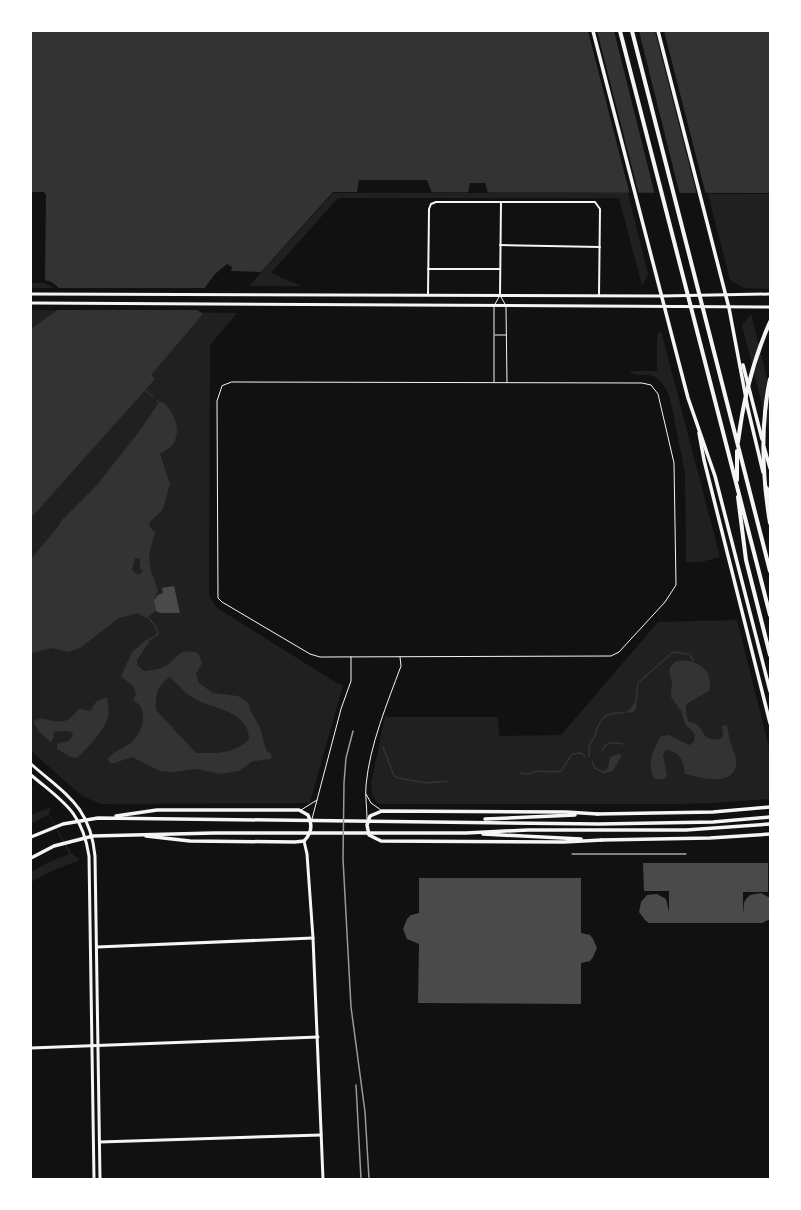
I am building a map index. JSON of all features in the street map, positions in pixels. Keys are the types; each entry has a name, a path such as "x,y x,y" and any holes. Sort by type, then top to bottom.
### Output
{"highway":[{"path":"620,31 770,615"},
{"path":"632,31 770,571"},
{"path":"770,322 754,364 747,390 740,425 737,476 738,506 746,560 770,655"},
{"path":"770,380 766,405 763,443 764,480 770,522"}],"main road":[{"path":"593,31 688,398 716,476 770,691"},
{"path":"658,31 770,468"},
{"path":"738,347 748,409 770,500"},
{"path":"696,421 704,460 770,723"},
{"path":"466,821 598,814 713,812 770,807"},
{"path":"31,837 50,828 79,820 157,810 299,810 308,815 311,827 310,834 304,841 190,841 132,835"},
{"path":"598,814 566,812 382,811 372,814 368,821 369,835 381,841 564,842 710,838 770,834"},
{"path":"111,817 686,823 770,817"},
{"path":"31,858 54,846 86,836 214,833 466,833 528,830 686,830 770,824"},
{"path":"466,833 602,840"}],"street":[{"path":"428,295 428,209 431,204 436,202 595,202 600,209 599,296"},
{"path":"500,296 501,202"},
{"path":"500,245 600,246"},
{"path":"428,269 500,269"},
{"path":"31,294 662,296 770,294"},
{"path":"31,303 665,306 729,308 770,307"},
{"path":"31,764 77,804 86,819 93,836 96,856 100,1179"},
{"path":"31,775 67,806 79,820 86,836 89,856 94,1179"},
{"path":"304,841 307,854 313,938 323,1179"},
{"path":"97,947 313,938"},
{"path":"31,1048 318,1037"},
{"path":"100,1142 321,1135"}],"lane":[{"path":"494,383 494,306 500,296 506,306 507,383"},
{"path":"494,335 506,335"},
{"path":"232,382 494,383 642,383 651,385 655,389 663,414 675,472 676,574 674,589 665,602 619,652 611,656 320,657 310,654 222,602 218,598 217,401 219,390 226,384 232,382"},
{"path":"311,827 341,709 351,681 351,657"},
{"path":"368,821 366,792 374,743 401,666 400,657"},
{"path":"366,792 371,802 382,811"},
{"path":"299,810 309,806 317,799"}],"path":[{"path":"572,854 686,854"}],"shaded area":[{"path":"31,31 770,31 770,193 333,192 261,272 231,271 232,267 227,264 215,274 191,306 203,314 151,375 155,379 31,518 31,329 63,306 63,297 57,286 50,281 45,280 46,195 44,192 31,192"},
{"path":"333,193 628,193 648,274 642,286 619,198 338,198 271,273 301,286 249,286"},
{"path":"708,194 770,194 770,289 744,288 730,280"},
{"path":"31,283 44,283 55,288 31,288"},
{"path":"31,310 237,313 210,345 209,595 216,607 335,682 343,685 310,803 101,804 82,796 31,751"},
{"path":"751,314 770,391 770,436 742,325"},
{"path":"661,331 720,557 701,562 686,562 685,473 670,398 664,387 656,378 648,375 637,375 631,373 631,371 657,371 657,335"},
{"path":"159,402 164,403 168,407 174,417 177,428 176,439 173,444 160,454 170,484 163,509 149,523 150,527 155,533 150,550 149,562 158,590 154,600 156,611 146,618 138,613 119,618 80,648 68,652 51,648 31,653 31,559 62,520 97,485 141,429","holes":["135,558 140,559 140,568 143,572 138,575 132,570"]},
{"path":"737,620 770,751 769,799 677,804 378,804 372,795 371,783 385,717 498,717 499,736 561,735 658,622"},
{"path":"146,640 149,642 137,660 137,665 144,671 161,668 181,653 198,653 202,663 196,674 199,683 213,693 238,696 248,702 251,712 260,727 266,750 271,754 271,759 253,761 239,771 220,774 197,769 172,772 160,771 132,757 111,764 107,759 114,753 127,746 136,738 141,729 143,719 142,710 133,700 136,694 134,687 121,676 132,652","holes":["170,677 195,699 231,713 238,718 248,731 249,740 230,751 218,753 196,753 156,710 156,699 159,687"]},
{"path":"683,660 695,663 705,669 710,678 709,691 686,704 686,714 689,722 695,723 708,738 720,739 723,736 722,726 727,725 730,742 736,758 735,768 732,774 726,778 709,779 685,774 682,761 678,755 675,752 666,750 663,755 667,776 664,779 655,779 652,774 652,757 661,736 669,735 689,745 694,742 695,734 685,724 681,711 671,697 672,681 669,673 670,667 675,662"},
{"path":"107,697 108,717 106,722 95,739 77,758 70,757 57,749 57,744 69,741 73,733 67,731 54,732 51,742 40,733 33,722 41,719 58,722 67,720 80,709 90,711 96,702"},
{"path":"636,701 637,707 634,712 623,713 628,711"},
{"path":"618,754 622,755 613,771 604,773 603,771 608,768 610,757"},
{"path":"51,807 49,814 71,853 80,860 54,870 31,882 31,872 49,862 69,854 49,815 31,823 31,815"}],"pier":[{"path":"588,31 597,31 639,195 630,195"},
{"path":"614,31 639,31 680,195 655,195"},
{"path":"655,31 664,31 706,195 697,195"},
{"path":"359,180 427,180 432,193 357,192"},
{"path":"470,183 485,183 488,193 468,193"},
{"path":"56,288 207,288 194,306 201,310 55,310 62,305 62,298"}],"building":[{"path":"174,586 180,613 160,613 156,611 154,600 158,595 163,593 162,588"},
{"path":"643,863 768,863 768,892 743,892 743,915 744,903 746,899 750,895 761,893 770,898 770,919 762,923 649,923 639,912 641,902 647,895 657,894 666,899 669,912 669,891 644,891"},
{"path":"419,878 581,878 581,933 590,935 597,948 590,961 581,963 581,1004 418,1003 419,944 407,939 403,929 407,919 411,915 419,913"}],"waterway":[{"path":"145,390 153,397"},
{"path":"147,641 158,634 156,627 148,617"},
{"path":"636,701 638,683 673,652 690,654 693,661"},
{"path":"589,757 589,746 595,737 601,721 607,715 623,713"},
{"path":"602,751 608,744 623,744"},
{"path":"383,747 394,776 427,783 447,781"},
{"path":"520,773 530,774 538,771 561,771 572,754 581,753 585,757"},
{"path":"592,761 595,768 604,773"}],"railway":[{"path":"353,731 346,758 344,783 343,859 351,1007 365,1112 369,1179"},
{"path":"356,1085 361,1179"}]}
